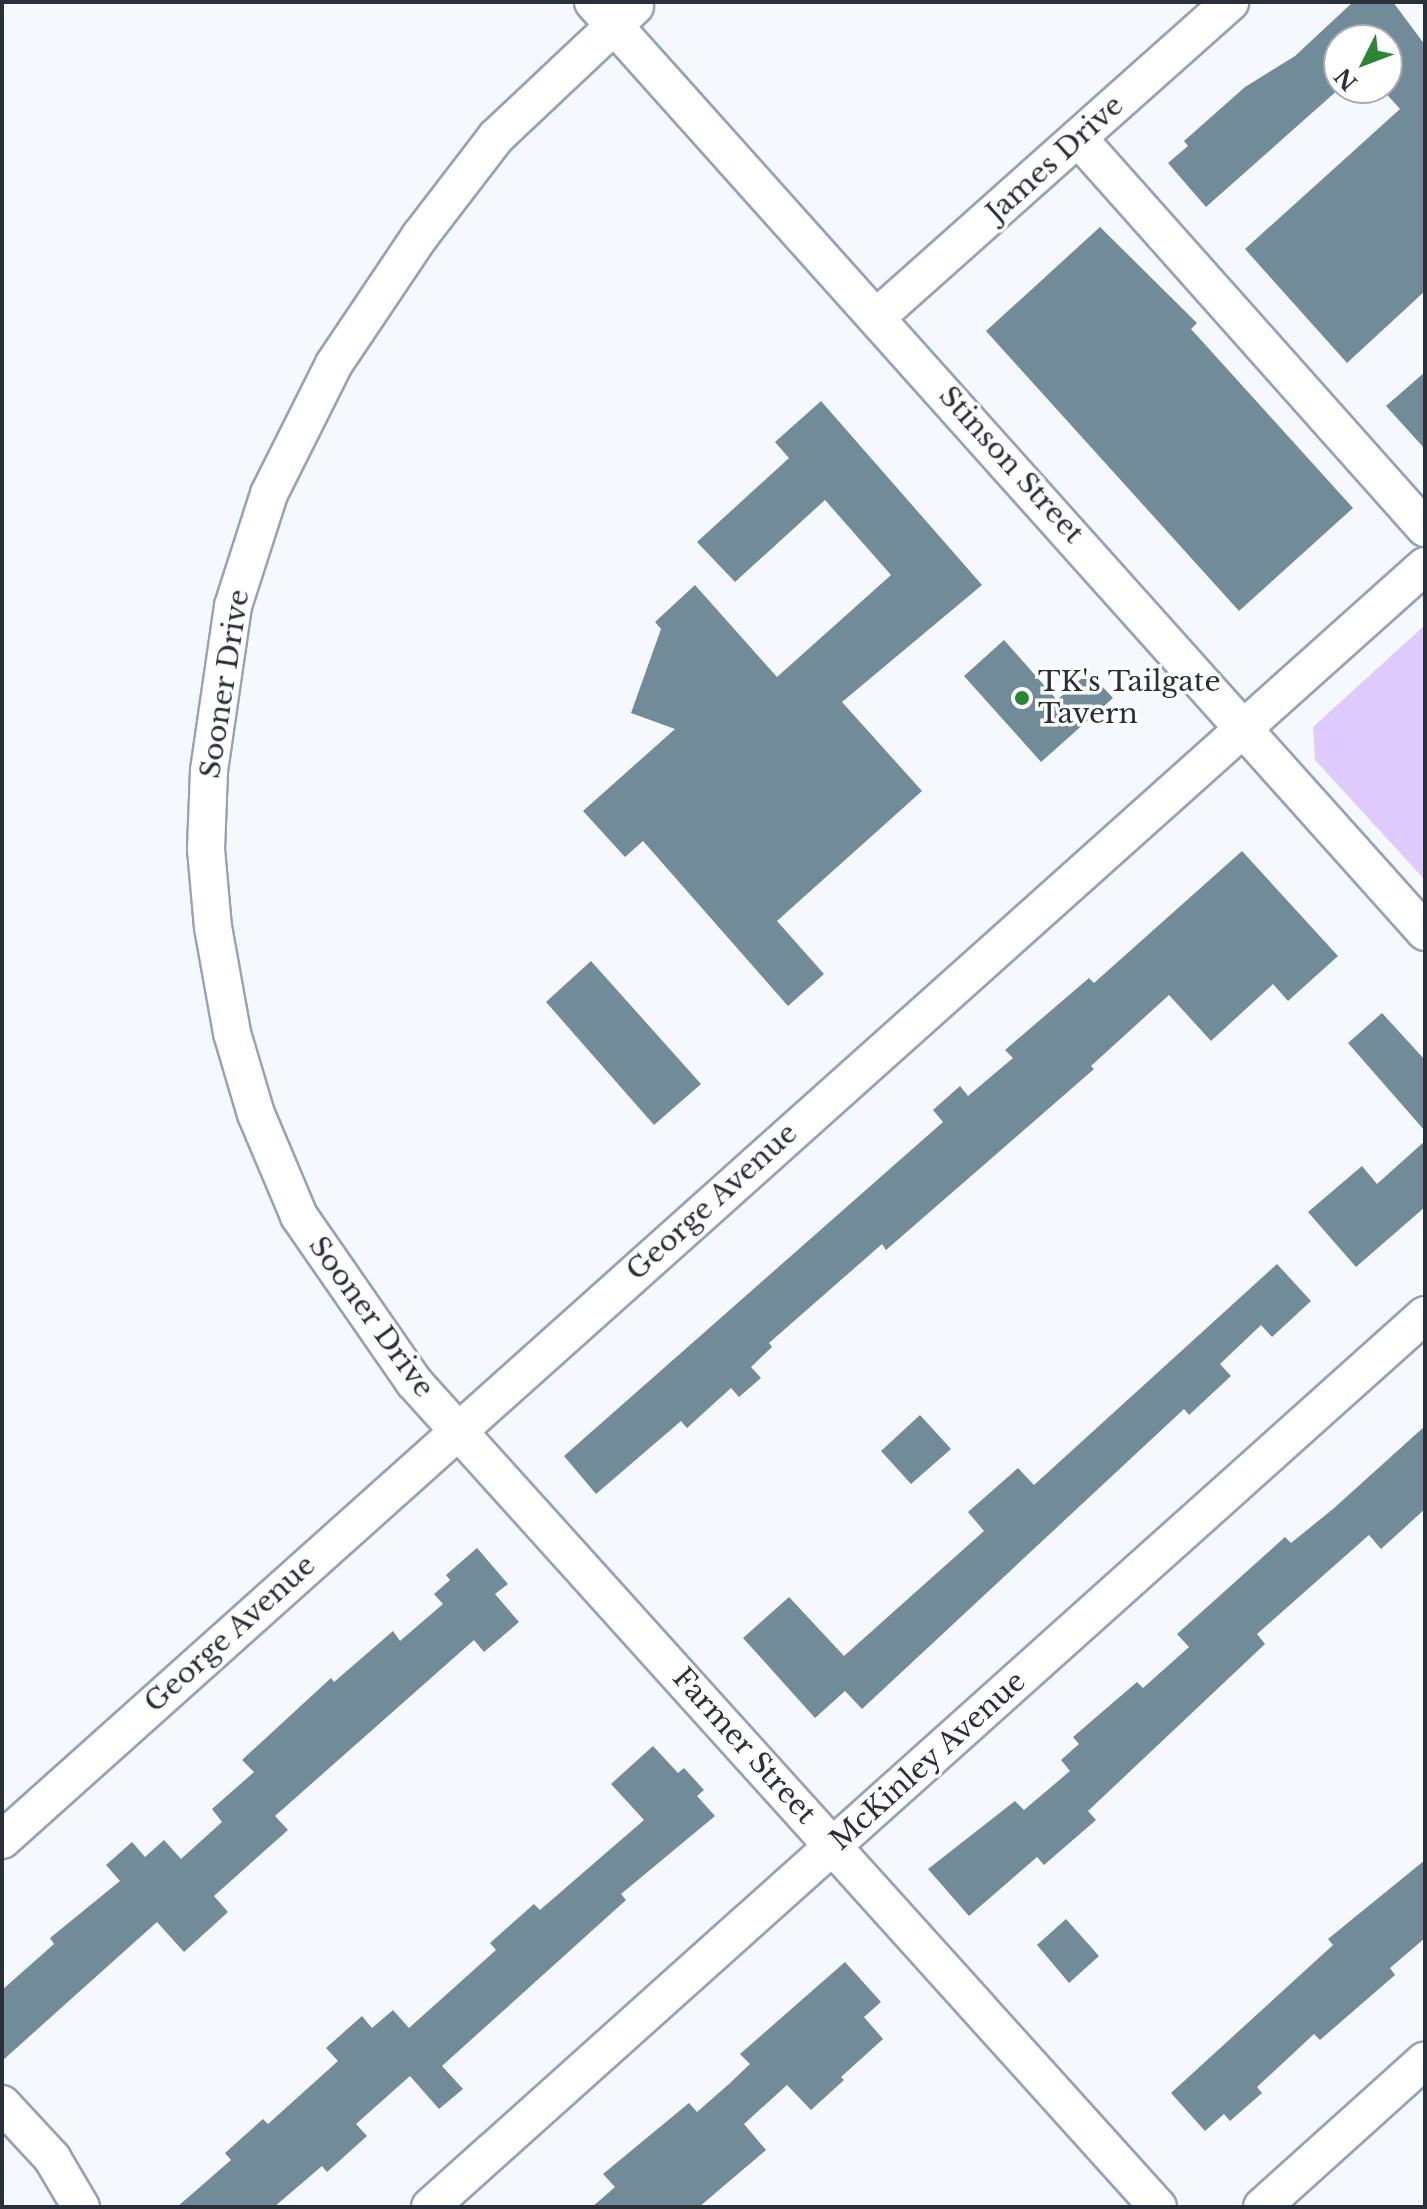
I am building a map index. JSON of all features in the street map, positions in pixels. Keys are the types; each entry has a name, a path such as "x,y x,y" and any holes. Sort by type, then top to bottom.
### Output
{"street":[{"name":"James Drive","path":"878,316 1231,2"},
{"name":"Stinson Street","path":"614,11 878,316 1425,932"},
{"name":"Sooner Drive","path":"456,1429 414,1382 320,1251 279,1175 232,1033 213,927 206,849 209,771 233,606 247,557 269,494 334,364 373,299 496,137 614,11"},
{"path":"1078,138 1425,528"},
{"name":"George Avenue","path":"2,1840 456,1429 1425,566"},
{"name":"McKinley Avenue","path":"430,2207 1425,1315"},
{"name":"Farmer Street","path":"456,1429 835,1845 1158,2207"},
{"path":"1262,2207 1425,2060"},
{"path":"2,2104 52,2158 81,2207"}],"shaded area":[{"path":"1425,625 1425,880 1315,760 1313,727"}],"building":[{"path":"1353,2 1393,2 1425,45 1425,291 1347,363 1245,249 1400,109 1395,104 1403,104 1403,24 1329,24"},
{"path":"1323,30 1323,103 1206,207 1168,163 1188,146 1184,141 1245,87 1295,56"},
{"path":"1100,227 1197,323 1191,329 1353,508 1239,611 986,331"},
{"path":"1425,372 1425,449 1386,406"},
{"path":"821,401 982,585 842,702 922,791 777,921 824,974 788,1006 643,841 625,857 583,811 675,729 631,713 661,629 655,622 695,585 777,677 891,575 825,500 735,582 697,542 789,458 775,442"},
{"path":"1004,640 1057,700 1089,672 1113,698 1041,762 964,676"},
{"path":"1242,851 1338,956 1288,1001 1273,984 1211,1041 1169,995 1091,1066 1094,1069 886,1250 882,1244 769,1343 772,1347 751,1367 761,1378 739,1397 731,1388 687,1428 681,1421 596,1494 564,1456 943,1122 933,1110 960,1086 968,1096 1013,1058 1005,1050 1089,978 1094,983"},
{"path":"591,961 701,1084 654,1125 546,1002"},
{"path":"1382,1013 1425,1060 1425,1131 1348,1043"},
{"path":"1425,1141 1425,1207 1356,1267 1308,1212 1362,1166 1377,1184"},
{"path":"1277,1264 1311,1301 1272,1337 1261,1325 1220,1364 1231,1376 1189,1415 1184,1409 862,1709 845,1691 815,1718 743,1638 789,1597 844,1656 984,1531 968,1512 1018,1468 1034,1485"},
{"path":"920,1415 951,1449 911,1484 881,1451"},
{"path":"1425,1426 1425,1509 1381,1549 1369,1535 1257,1634 1265,1644 1088,1811 1096,1820 1044,1865 1037,1857 969,1916 928,1869 1015,1801 1024,1810 1070,1771 1061,1760 1079,1744 1073,1737 1137,1682 1143,1688 1189,1647 1177,1634 1285,1537 1291,1543"},
{"path":"477,1548 508,1584 495,1594 519,1622 484,1652 474,1640 275,1816 288,1830 214,1896 228,1912 184,1952 157,1922 2,2061 2,1990 54,1944 50,1938 120,1881 106,1865 132,1842 145,1857 164,1840 181,1859 222,1822 212,1809 254,1772 242,1760 331,1678 334,1682 393,1631 400,1641 443,1604 434,1594 450,1580 446,1575"},
{"path":"653,1746 678,1773 684,1768 704,1790 697,1796 715,1816 621,1894 626,1900 442,2066 463,2089 439,2109 410,2076 356,2124 367,2136 327,2172 322,2166 274,2207 177,2207 231,2160 225,2153 263,2119 268,2124 338,2061 326,2048 362,2016 372,2028 393,2010 409,2028 496,1950 490,1943 534,1904 540,1910 644,1820 611,1784"},
{"path":"1425,1860 1425,1938 1390,1968 1395,1975 1320,2040 1314,2034 1257,2087 1262,2093 1230,2121 1224,2114 1205,2131 1171,2093 1333,1945 1328,1939"},
{"path":"1066,1919 1099,1956 1069,1983 1037,1945"},
{"path":"845,1962 881,2002 864,2017 883,2039 841,2077 844,2080 811,2110 787,2085 744,2124 766,2150 699,2207 592,2207 615,2187 603,2174 689,2103 697,2112 729,2084 750,2064 740,2054"}],"place":[{"name":"TK's Tailgate Tavern","path":"1022,698"}]}
